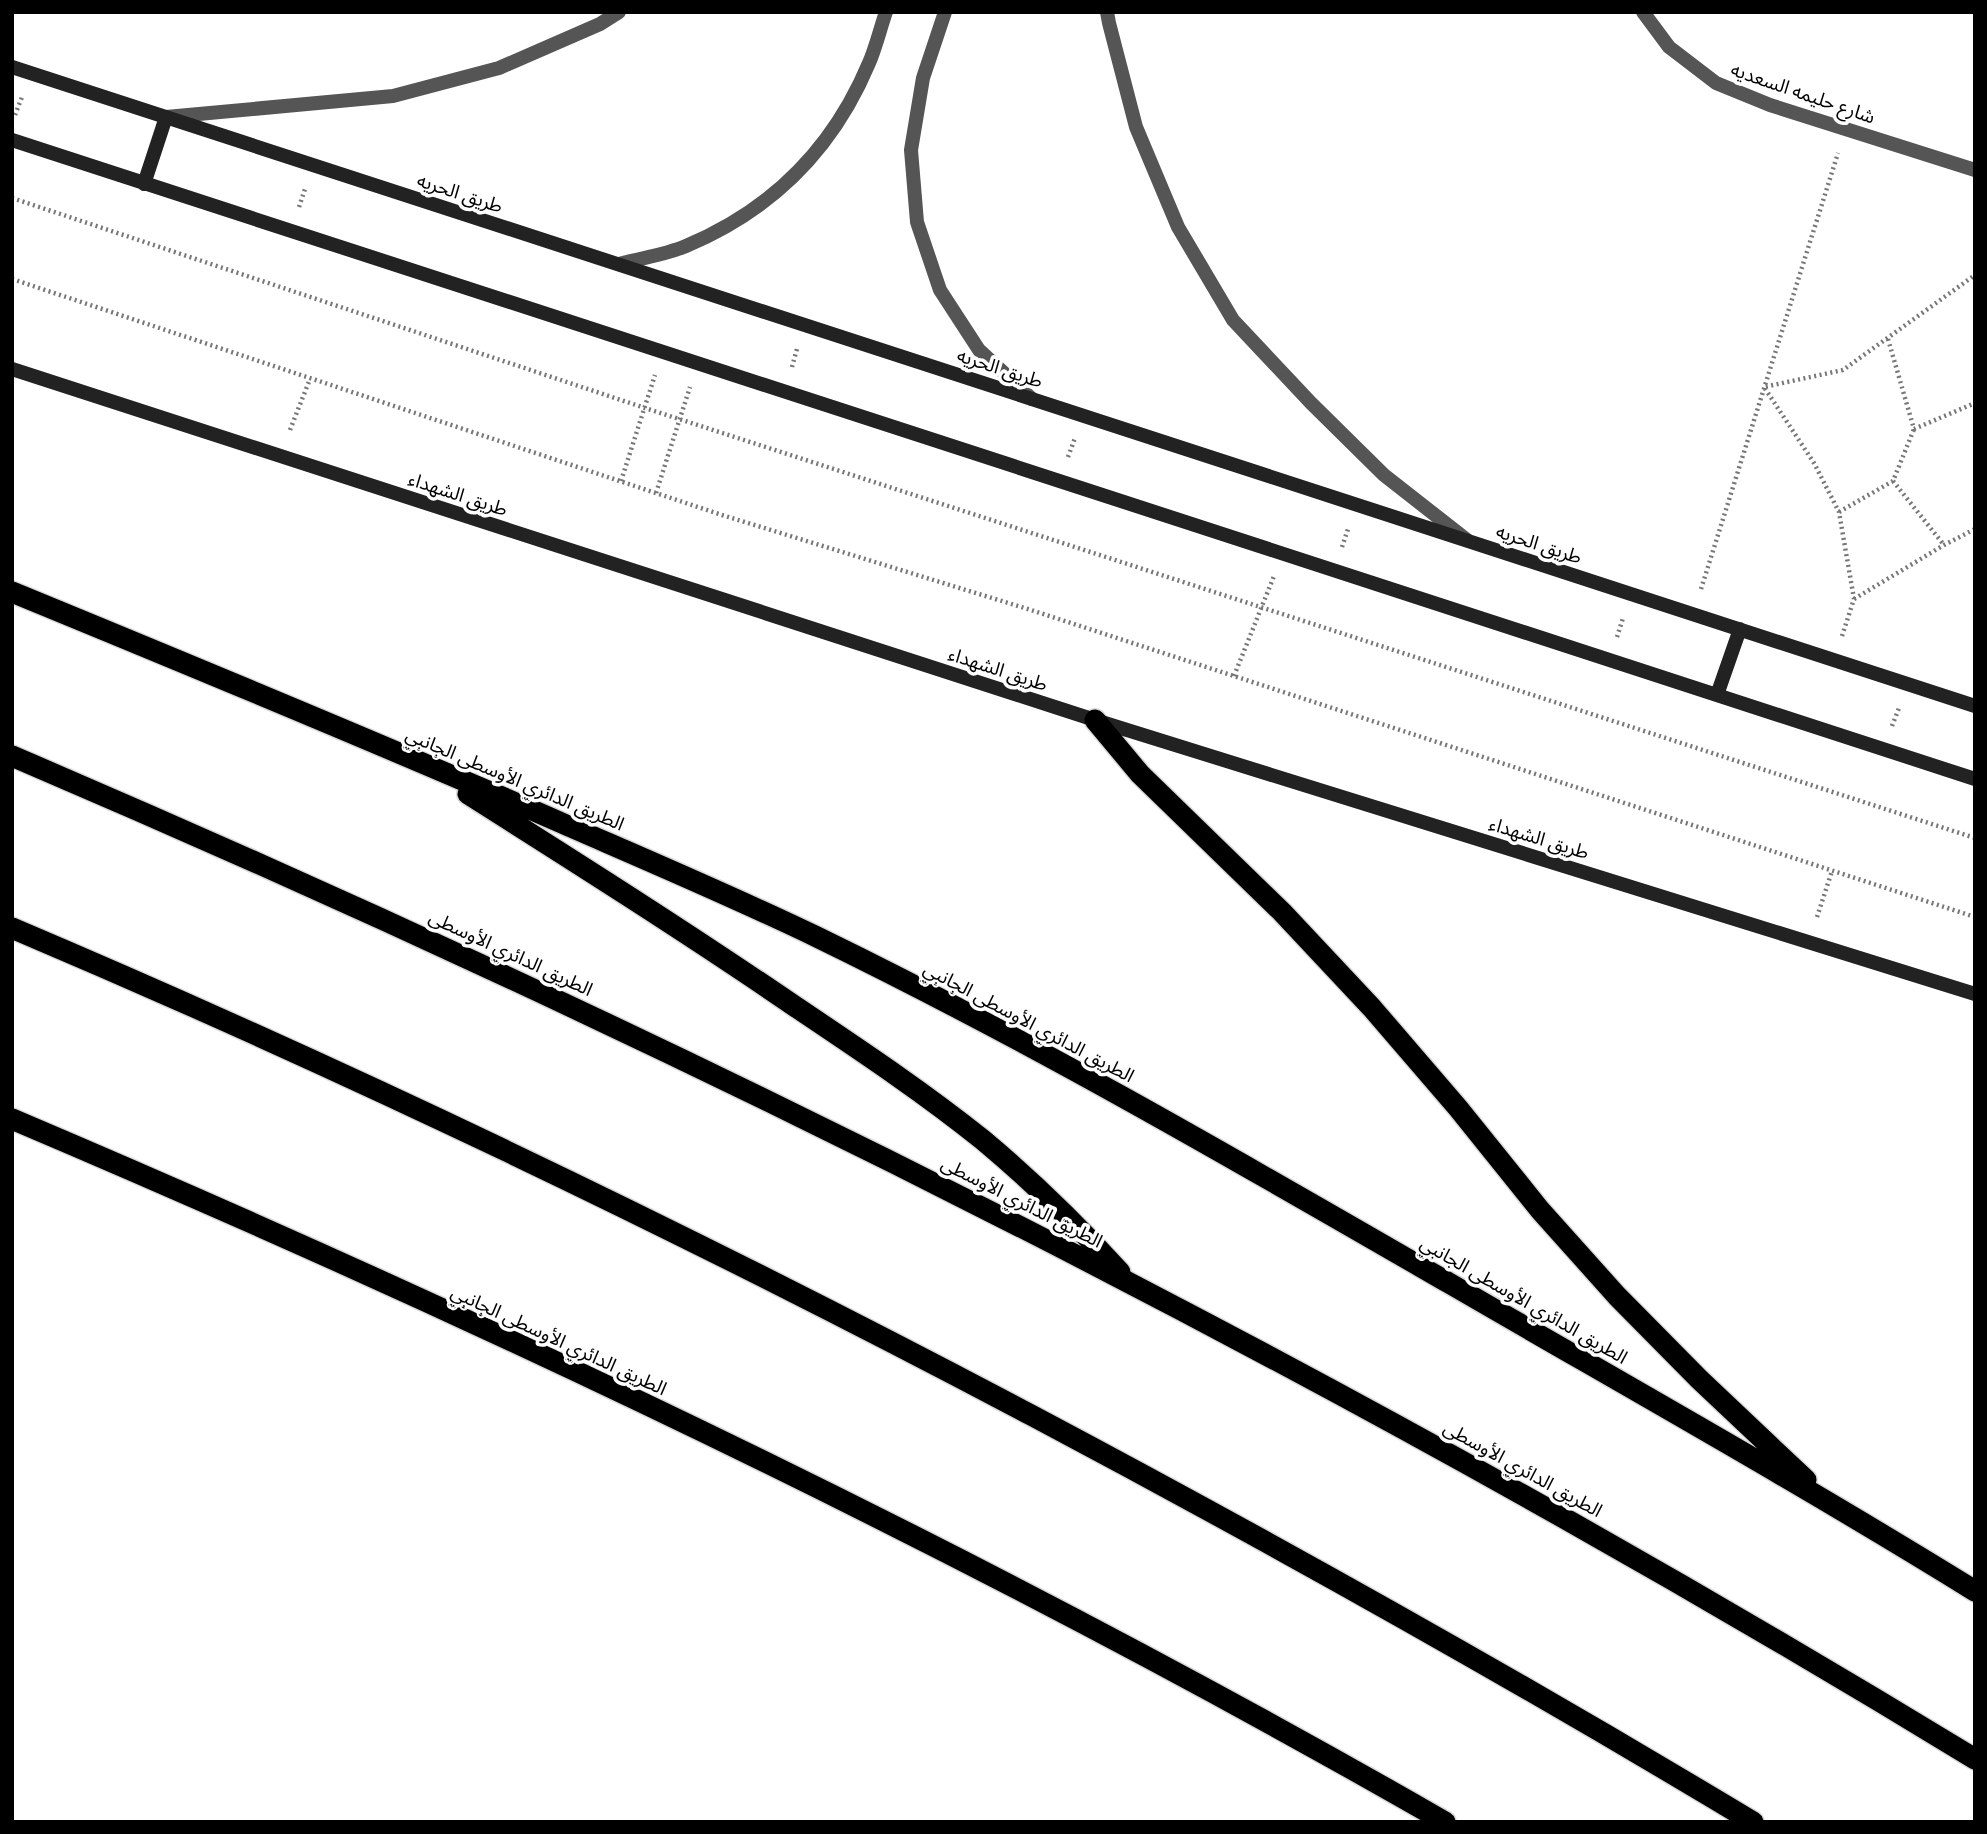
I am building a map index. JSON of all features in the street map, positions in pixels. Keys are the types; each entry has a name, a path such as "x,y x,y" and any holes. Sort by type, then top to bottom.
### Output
{"highway":[{"name":"الطريق الدائري الأوسطى الجانبي","path":"12,592 415,760 714,890 813,936 1008,1034 1203,1142 1827,1501 1975,1591"},
{"path":"1095,720 1140,774 1245,874 1372,1008 1458,1108 1540,1210 1617,1296 1699,1380 1827,1501"},
{"name":"الطريق الدائري الأوسطى","path":"12,756 324,891 657,1046 901,1166 1395,1424 1785,1645 1975,1759"},
{"path":"415,760 671,923 941,1108 1060,1209 1131,1284"},
{"path":"12,928 433,1115 615,1202 891,1342 1318,1570 1575,1716 1753,1822"},
{"name":"الطريق الدائري الأوسطى الجانبي","path":"12,1119 486,1330 828,1493 1101,1631 1446,1822"}],"street":[{"path":"144,184 166,117 393,96 499,68 600,24 619,12"},
{"path":"619,264 684,247 744,217 796,175 839,123 869,63 886,12"},
{"path":"945,12 923,78 911,149 917,222 940,290 979,350 1032,399"},
{"path":"1107,12 1136,127 1178,228 1233,320 1384,475 1468,541"},
{"name":"شارع حليمه السعديه","path":"1643,12 1669,47 1716,83 1770,105 1975,170"},
{"name":"طريق الحريه","path":"12,67 1975,706"},
{"path":"12,140 1975,779"},
{"name":"طريق الشهداء","path":"12,369 1095,720 1975,994"},
{"path":"1717,695 1740,629"}],"path":[{"path":"1693,614 1845,129"},
{"path":"290,231 314,165"},
{"path":"12,198 645,408 1975,838"},
{"path":"1764,387 1843,370 1975,275"},
{"path":"12,279 656,493 1031,610 1975,917"},
{"path":"784,391 805,325"},
{"path":"1839,512 1893,481 1914,429 1888,339"},
{"path":"621,481 663,352"},
{"path":"656,493 698,362"},
{"path":"281,456 310,379"},
{"path":"1764,387 1814,463 1839,512 1854,599 1834,661"},
{"path":"1914,429 1975,403"},
{"path":"1060,481 1083,415"},
{"path":"1893,481 1944,545"},
{"path":"1334,570 1357,505"},
{"path":"1854,599 1975,529"},
{"path":"1234,676 1283,554"},
{"path":"1609,661 1631,594"},
{"path":"1884,750 1907,684"},
{"path":"1809,943 1832,871"}]}
